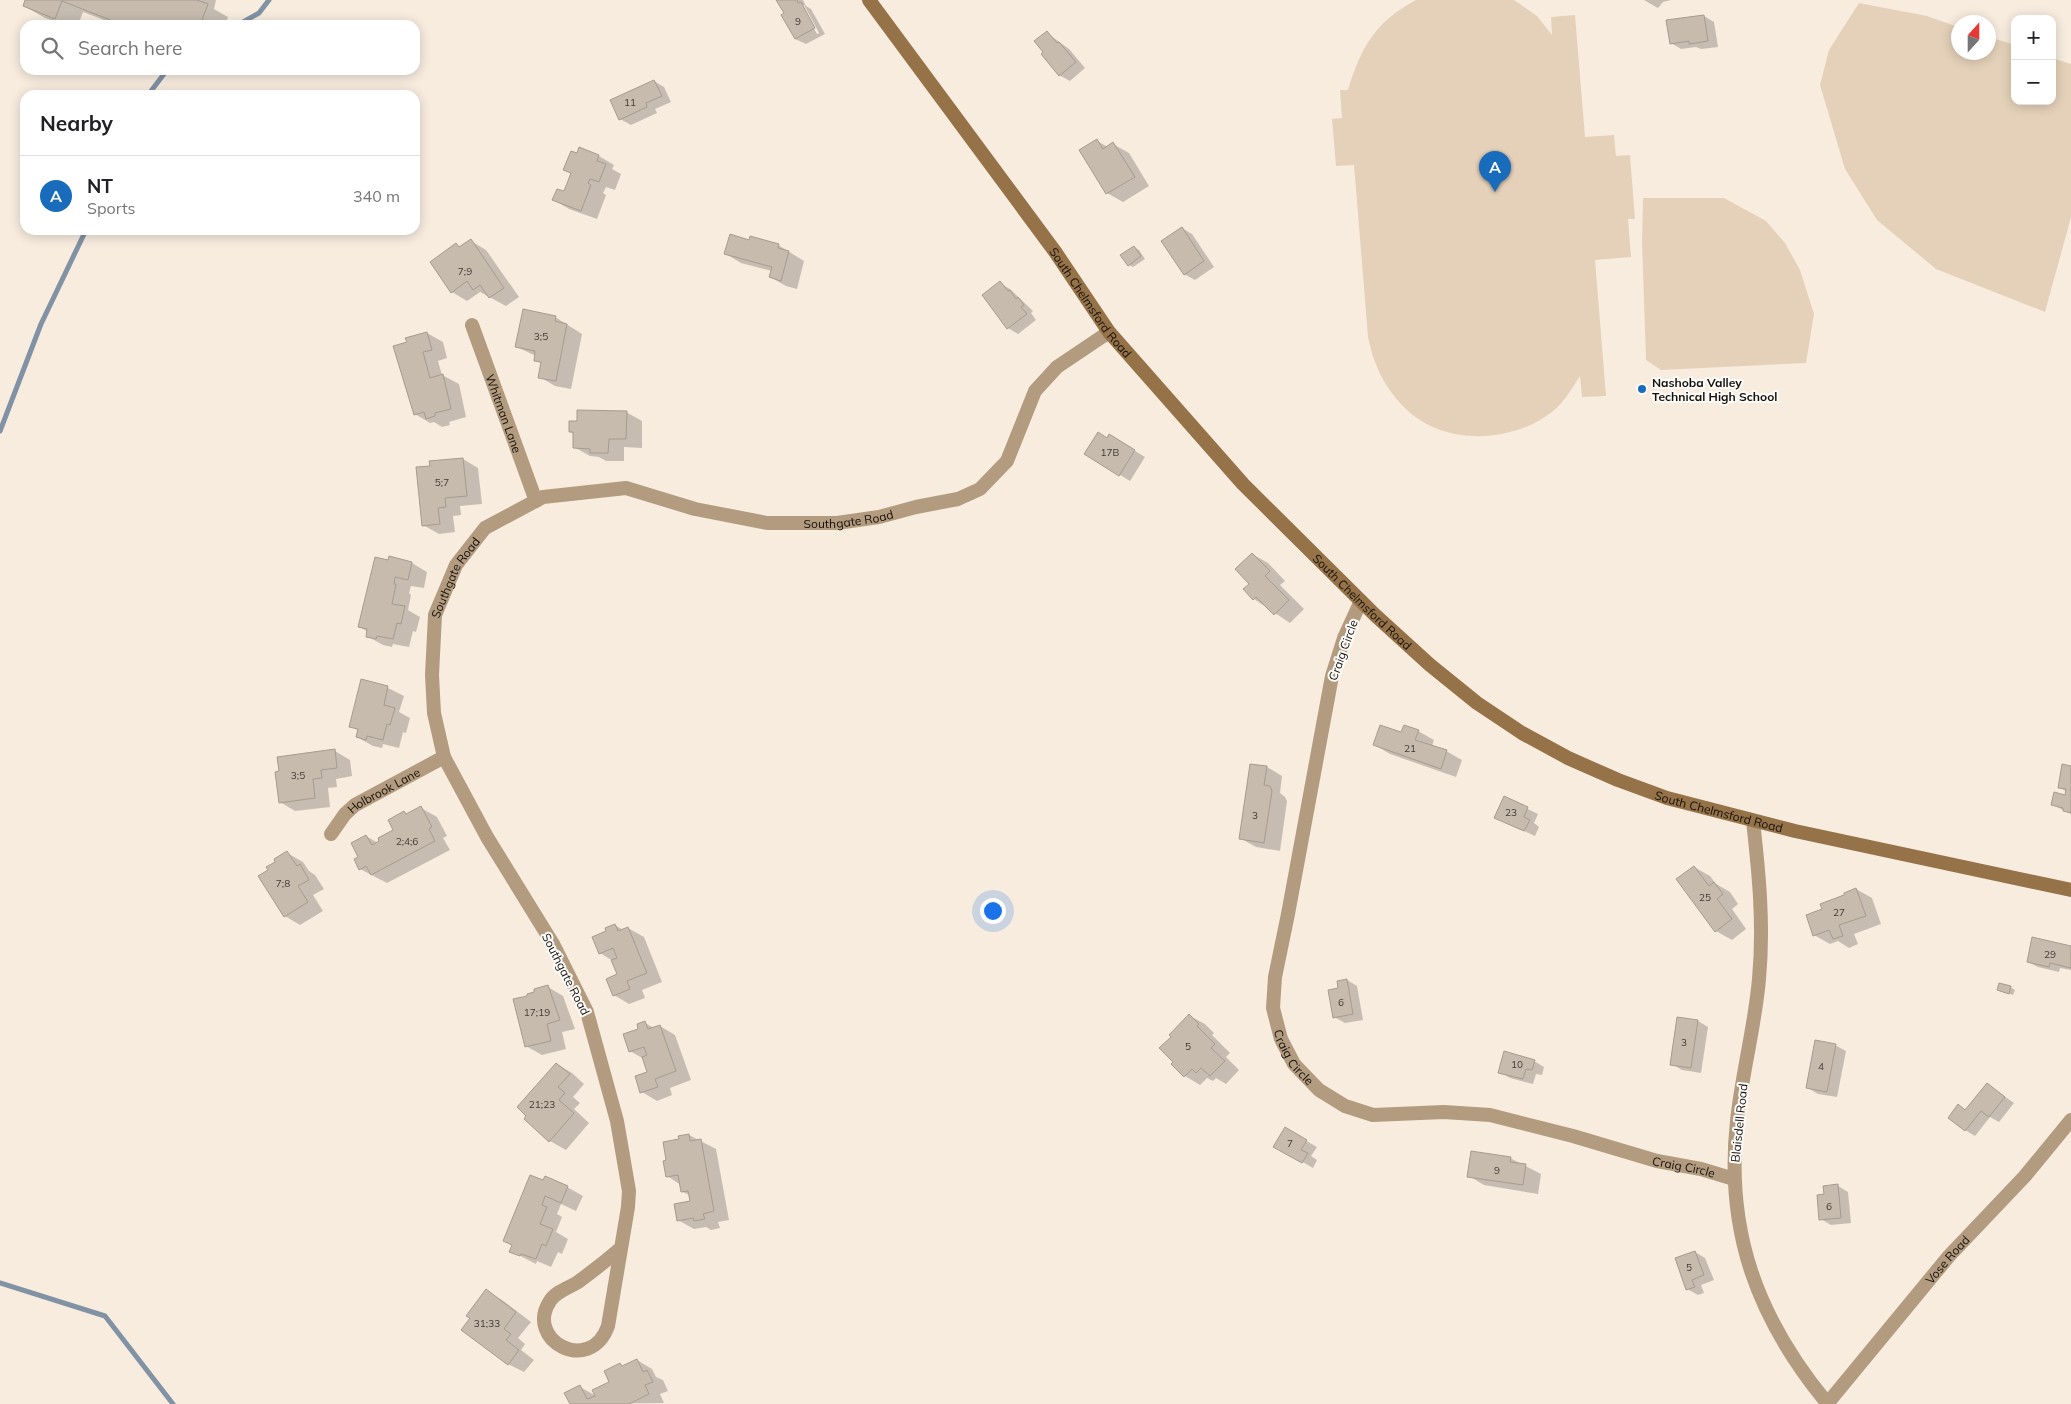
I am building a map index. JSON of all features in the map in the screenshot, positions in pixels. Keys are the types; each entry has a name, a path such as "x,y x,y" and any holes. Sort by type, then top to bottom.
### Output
{"main road":[{"name":"South Chelmsford Road","path":"870,0 1056,253 1109,332 1243,484 1361,601 1430,665 1477,703 1522,733 1568,758 1618,780 1667,798 1754,821 2071,890"}],"street":[{"name":"Whitman Lane","path":"472,325 536,501"},
{"name":"Southgate Road","path":"621,1248 590,1274 560,1292 546,1308 544,1322 549,1335 559,1346 572,1351 592,1347 602,1338 608,1326 628,1207 628,1176 617,1120 587,1012 553,944 487,837 444,757 434,713 432,675 435,615 456,566 485,528 544,497 626,488 695,509 768,523 836,523 879,517 916,507 958,499 980,489 1007,461 1035,392 1057,367 1109,332"},
{"name":"Craig Circle","path":"1361,601 1344,638 1332,676 1288,914 1274,977 1273,1008 1281,1039 1294,1064 1319,1090 1345,1106 1373,1115 1444,1112 1490,1115 1573,1136 1657,1161 1701,1169 1734,1179"},
{"name":"Holbrook Lane","path":"331,834 345,814 355,804 444,757"},
{"name":"Blaisdell Road","path":"1754,821 1762,901 1759,980 1737,1119 1734,1179 1736,1206 1745,1252 1754,1281 1783,1343 1806,1378 1827,1404"},
{"name":"Vose Road","path":"1827,1404 1948,1256 2025,1176 2071,1120"}],"shaded area":[{"path":"1416,0 1514,0 1537,16 1552,35 1551,17 1575,15 1585,137 1614,135 1616,156 1630,155 1635,219 1628,219 1631,257 1595,260 1606,396 1582,397 1580,376 1564,400 1552,412 1518,430 1479,436 1459,435 1440,430 1422,422 1392,394 1377,367 1368,337 1354,165 1336,166 1332,119 1342,118 1340,90 1348,90 1358,61 1372,37 1390,17"},
{"path":"1859,3 1927,16 1951,25 1951,60 1996,60 1996,39 2011,44 2011,105 2056,105 2056,59 2071,64 2071,217 2045,312 1936,269 1877,220 1845,169 1820,85 1829,50"},
{"path":"1643,198 1724,198 1766,221 1785,243 1800,270 1814,314 1806,363 1661,370 1646,360 1642,242"}],"building":[{"path":"25,0 197,0 208,4 202,20 110,20 62,1 55,19 23,6"},
{"path":"776,0 797,0 798,3 801,2 815,28 795,39 781,15 784,13"},
{"path":"1704,15 1708,41 1670,44 1666,20"},
{"path":"1047,31 1076,62 1059,76 1041,54 1043,52 1034,41"},
{"path":"654,80 662,96 646,103 647,107 619,120 610,100"},
{"path":"1097,139 1103,149 1113,142 1135,177 1106,194 1079,150"},
{"path":"579,147 599,155 597,161 606,164 599,182 590,179 588,183 591,185 581,211 552,200 557,189 564,191 571,173 563,170 571,151 577,153"},
{"path":"1182,227 1204,261 1184,275 1161,241"},
{"path":"730,234 749,240 750,236 779,244 778,248 789,251 781,281 769,277 772,267 724,254"},
{"path":"471,239 504,288 489,298 480,285 473,290 467,281 451,293 430,262 456,243 459,247"},
{"path":"1134,246 1141,256 1128,266 1120,255"},
{"path":"1000,281 1016,299 1018,297 1024,305 1021,307 1027,314 1007,329 982,295"},
{"path":"523,309 556,316 555,321 567,324 556,381 538,378 541,362 534,361 535,351 515,347"},
{"path":"427,332 432,350 423,352 430,378 443,374 451,409 435,413 435,416 426,419 424,412 414,415 393,346 407,342 405,338"},
{"path":"577,410 627,411 626,439 609,439 608,453 590,453 590,449 573,448 573,432 569,432 569,421 577,421"},
{"path":"1098,432 1107,438 1109,434 1135,450 1119,476 1084,454"},
{"path":"463,458 467,496 445,498 446,507 438,508 440,524 422,526 416,467 430,466 429,461"},
{"path":"1252,553 1270,571 1265,576 1289,600 1274,615 1256,597 1253,600 1243,589 1249,584 1235,569"},
{"path":"389,556 412,562 408,580 395,577 394,584 396,584 392,604 405,606 401,624 397,623 393,639 377,636 376,639 366,637 367,629 358,627 375,557 388,560"},
{"path":"361,679 388,686 384,705 395,708 390,725 387,724 383,740 367,736 366,740 356,737 358,729 349,727"},
{"path":"1380,725 1401,732 1404,725 1419,730 1415,740 1447,750 1441,769 1373,745"},
{"path":"335,749 337,768 321,770 322,778 313,779 315,798 279,803 275,772 279,771 277,757"},
{"path":"1250,764 1267,766 1264,785 1270,786 1272,791 1264,843 1239,839"},
{"path":"2062,764 2071,766 2071,813 2063,811 2063,808 2051,805 2054,792 2065,795 2066,789 2058,788"},
{"path":"1504,796 1528,807 1524,817 1530,820 1524,831 1494,818"},
{"path":"421,806 432,827 429,829 435,841 371,875 366,866 359,870 354,859 358,857 351,843 366,835 372,845 379,841 378,838 393,830 388,820 404,811 406,814"},
{"path":"287,851 297,866 300,864 309,880 298,886 308,902 284,917 258,876 268,870 266,867 275,862 274,859"},
{"path":"1694,866 1709,886 1714,882 1723,894 1717,899 1732,919 1715,932 1676,879"},
{"path":"1856,888 1866,916 1839,925 1843,936 1833,939 1829,930 1813,936 1806,915 1822,909 1820,904 1844,895 1844,893"},
{"path":"615,924 618,931 628,927 647,973 627,981 630,989 613,996 606,979 617,974 611,960 617,958 613,948 599,954 592,937 606,931 605,928"},
{"path":"2032,937 2071,946 2071,968 2050,963 2049,967 2027,962"},
{"path":"1347,979 1353,1014 1333,1018 1328,990 1338,988 1337,981"},
{"path":"1999,983 2011,986 2009,994 1997,990"},
{"path":"548,985 560,1020 547,1024 551,1041 525,1047 513,999 527,996 527,994 534,992 534,989"},
{"path":"1189,1014 1199,1024 1197,1026 1215,1044 1211,1048 1225,1061 1210,1076 1201,1068 1196,1073 1192,1069 1184,1077 1159,1048 1171,1037 1169,1035"},
{"path":"1677,1017 1698,1020 1691,1068 1670,1065"},
{"path":"645,1021 648,1029 660,1025 676,1071 655,1079 658,1087 640,1093 635,1076 647,1072 642,1057 647,1055 644,1047 629,1052 623,1034 638,1029 637,1024"},
{"path":"1815,1040 1836,1044 1827,1092 1806,1088"},
{"path":"1504,1051 1535,1060 1532,1070 1526,1069 1523,1079 1498,1073"},
{"path":"556,1063 570,1074 558,1087 565,1093 559,1100 574,1113 549,1142 524,1119 526,1116 517,1107"},
{"path":"1987,1083 2005,1097 1989,1117 1981,1111 1965,1131 1948,1118 1958,1104 1965,1110"},
{"path":"1285,1127 1307,1140 1301,1150 1308,1153 1302,1163 1273,1147"},
{"path":"689,1134 690,1141 701,1139 714,1211 703,1214 705,1219 694,1221 693,1218 677,1221 674,1204 690,1201 688,1191 681,1192 678,1175 666,1177 663,1161 666,1160 663,1142 679,1139 678,1136"},
{"path":"1471,1151 1511,1157 1510,1162 1526,1164 1523,1185 1467,1177"},
{"path":"530,1175 543,1180 545,1176 568,1186 561,1203 545,1196 542,1205 547,1207 540,1224 553,1229 546,1246 542,1244 536,1259 509,1252 512,1245 503,1241"},
{"path":"1838,1184 1841,1218 1819,1220 1817,1195 1824,1194 1823,1186"},
{"path":"1695,1251 1704,1275 1692,1280 1695,1287 1686,1290 1675,1258"},
{"path":"486,1289 516,1312 504,1329 511,1334 506,1340 519,1350 508,1365 461,1330 470,1318 466,1316"},
{"path":"637,1359 643,1372 647,1370 653,1382 645,1385 649,1394 629,1404 570,1404 564,1393 580,1385 587,1399 595,1396 592,1390 609,1382 604,1371 620,1363 622,1366"}],"waterway":[{"path":"247,20 259,13 269,0"},
{"path":"152,90 163,75"},
{"path":"0,431 41,324 84,235"},
{"path":"0,1283 105,1316 173,1404"}],"place":[{"name":"NT","path":"1495,192"},
{"name":"Nashoba Valley Technical High School","path":"1642,389"}]}
